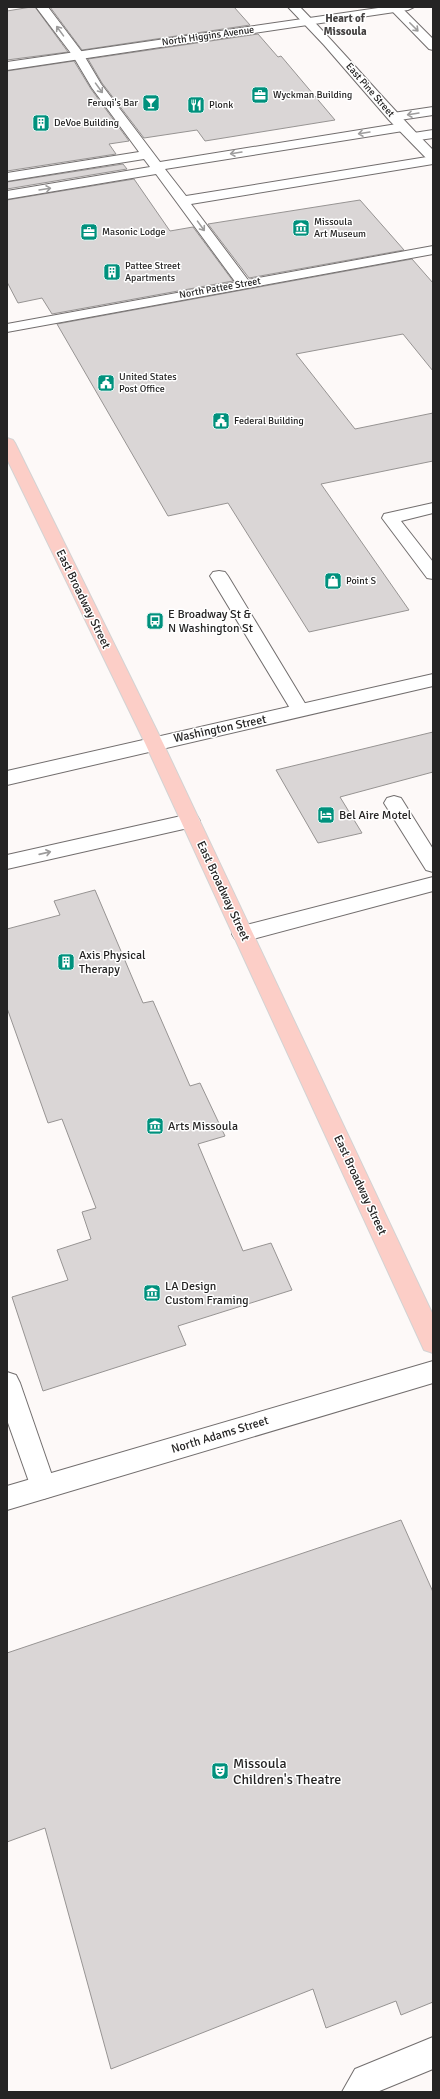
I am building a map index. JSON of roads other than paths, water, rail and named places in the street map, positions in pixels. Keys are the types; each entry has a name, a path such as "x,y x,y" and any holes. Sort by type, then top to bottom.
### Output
{"main road":[{"name":"East Broadway Street","path":"7,443 154,743 433,1342"}],"street":[{"path":"42,7 78,55 96,85 244,284"},
{"name":"East Pine Street","path":"294,7 328,42 412,138 433,158"},
{"name":"North Higgins Avenue","path":"7,66 408,7"},
{"path":"396,9 433,46"},
{"path":"393,117 433,111"},
{"path":"7,195 403,127"},
{"path":"412,138 433,134"},
{"path":"7,177 148,154"},
{"path":"182,201 433,158"},
{"name":"North Pattee Street","path":"7,328 433,250"},
{"path":"433,508 390,518 433,574"},
{"path":"219,576 300,710"},
{"name":"Washington Street","path":"7,778 433,680"},
{"path":"394,803 433,865"},
{"path":"7,862 190,821"},
{"path":"242,934 433,884"},
{"name":"North Adams Street","path":"7,1498 433,1372"},
{"path":"7,1383 43,1487"},
{"path":"358,2092 366,2080 433,2053"}],"place":[{"name":"Wyckman Building","path":"260,95"},
{"name":"Feruqi's Bar","path":"151,103"},
{"name":"Plonk","path":"196,105"},
{"name":"DeVoe Building","path":"41,123"},
{"name":"Missoula Art Museum","path":"301,228"},
{"name":"Masonic Lodge","path":"89,232"},
{"name":"Pattee Street Apartments","path":"112,272"},
{"name":"United States Post Office","path":"106,383"},
{"name":"Federal Building","path":"221,421"},
{"name":"Point S","path":"333,581"},
{"name":"E Broadway St & N Washington St","path":"155,621"},
{"name":"Bel Aire Motel","path":"326,815"},
{"name":"Axis Physical Therapy","path":"66,962"},
{"name":"Arts Missoula","path":"155,1126"},
{"name":"LA Design Custom Framing","path":"152,1293"},
{"name":"Missoula Children's Theatre","path":"220,1771"}],"district":[{"name":"Heart of Missoula","path":"345,24"}]}
